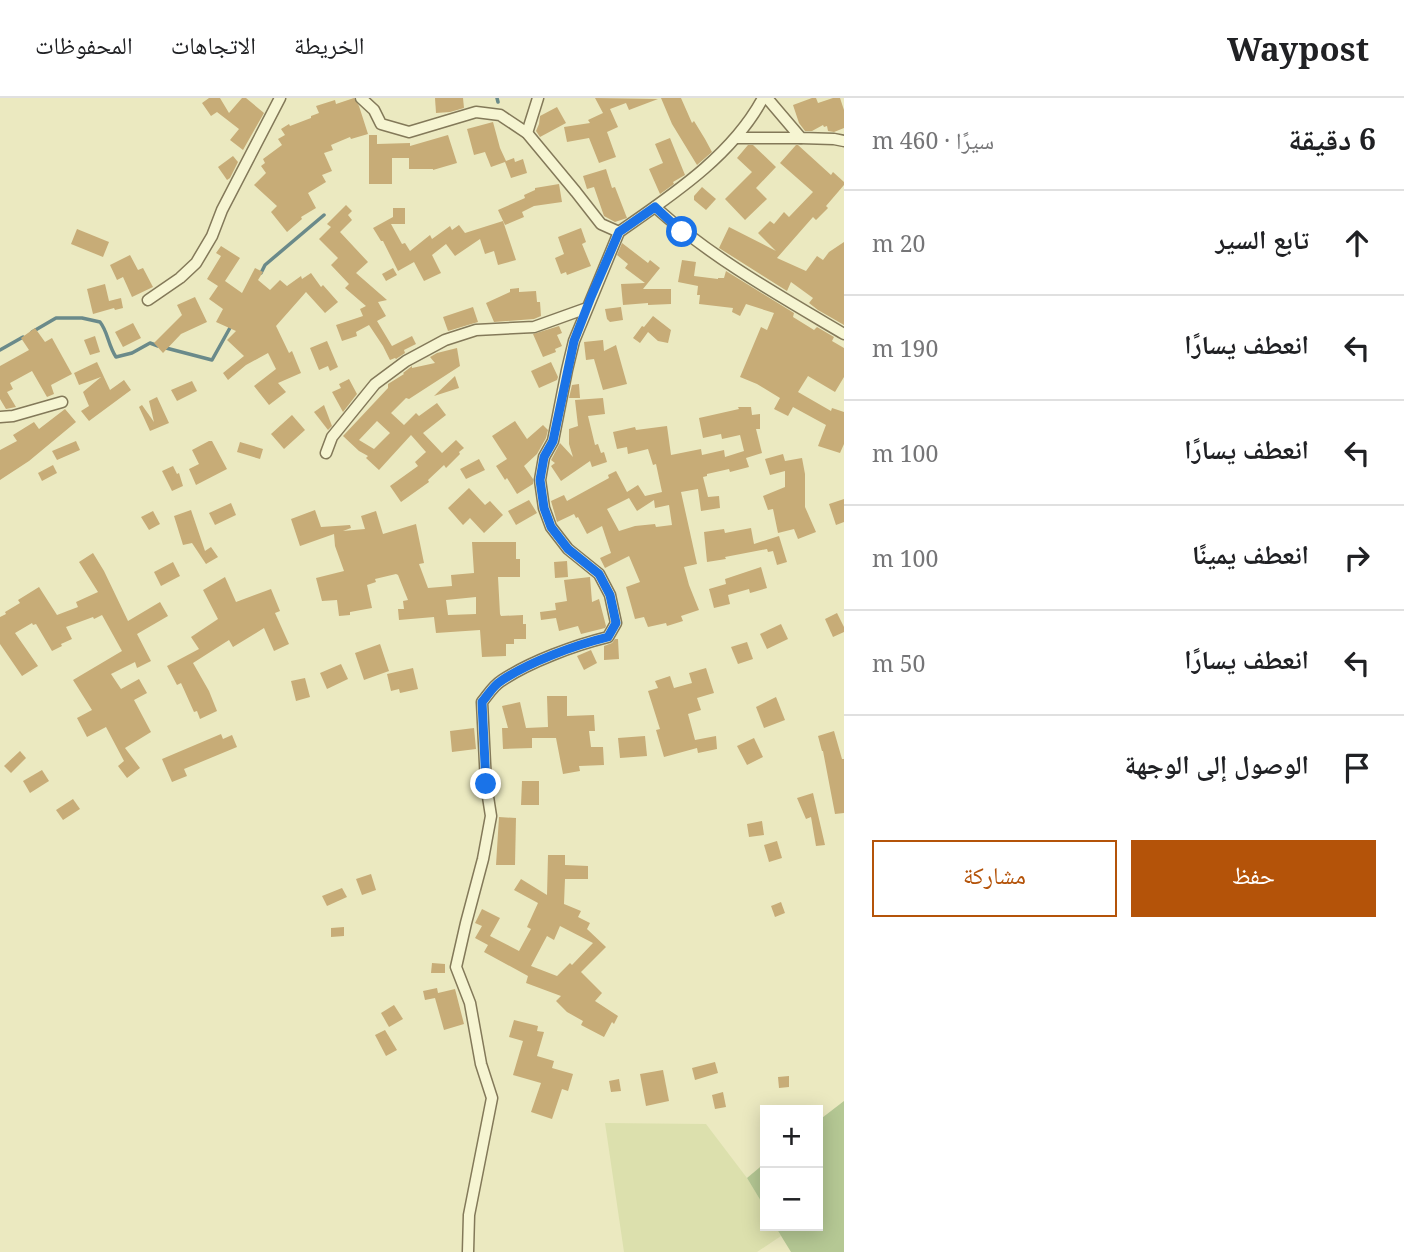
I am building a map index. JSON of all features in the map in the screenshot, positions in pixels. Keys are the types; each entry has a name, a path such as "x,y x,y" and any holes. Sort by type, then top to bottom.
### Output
{"street":[{"path":"148,300 180,278 196,263 280,98"},
{"path":"361,98 374,110 381,124 409,132 476,112 500,115 527,134 601,224 619,232"},
{"path":"527,134 538,98"},
{"path":"468,1252 469,1215 492,1098 481,1064 470,1003 456,967 491,816 486,784 482,702 499,682 584,643 608,637 616,623 610,595 599,574 568,549 551,527 544,508 540,480 544,457 553,441 574,341 619,232 698,173 737,138 765,98 801,138"},
{"path":"737,138 844,141"},
{"path":"655,207 682,232 758,284 844,334"},
{"path":"326,453 332,437 375,384 406,361 445,340 476,330 534,327 587,307"},
{"path":"0,417 62,402"}],"green space":[{"path":"844,1101 844,1252 791,1252 778,1231 823,1231 823,1117"},
{"path":"605,1123 706,1124 760,1200 760,1231 778,1231 781,1236 757,1252 624,1252"},
{"path":"760,1167 760,1200 747,1178"}],"building":[{"path":"209,98 220,98 229,113 242,98 246,98 264,113 243,150 230,140 239,129 217,112 211,116 202,103"},
{"path":"354,98 368,134 351,139 350,137 331,145 333,150 324,153 332,171 322,175 326,182 308,193 316,208 301,217 287,232 271,212 277,206 254,185 266,173 261,166 265,163 263,159 282,145 278,139 285,135 281,129 319,113 316,106 335,100 336,104"},
{"path":"435,98 463,98 464,108 436,113"},
{"path":"595,98 658,99 629,110 626,103 610,109 618,127 607,132 616,157 599,163 589,138 567,142 564,127 590,123 588,120 603,113"},
{"path":"661,98 681,98 692,123 694,121 712,152 697,165 672,124"},
{"path":"816,98 818,103 840,98 844,110 844,128 834,132 828,131 827,126 823,125 812,131 805,131 793,105"},
{"path":"557,107 566,123 540,137 536,131 540,116"},
{"path":"493,122 506,161 523,159 527,173 511,178 505,162 491,167 485,152 474,155 467,129"},
{"path":"369,135 377,135 377,144 410,143 410,146 448,135 457,163 433,170 409,169 409,158 392,158 392,184 369,184"},
{"path":"670,138 685,175 660,194 649,169 663,163 655,144"},
{"path":"748,145 753,145 776,167 756,188 767,199 745,220 725,199 752,172 737,158"},
{"path":"796,145 831,175 833,172 844,185 826,206 828,208 816,220 813,217 777,258 806,271 817,256 823,260 829,252 844,242 844,325 809,303 813,298 791,282 787,291 719,248 729,227 776,251 758,233 770,221 774,224 784,212 789,217 813,192 780,163"},
{"path":"233,156 238,162 227,180 218,167"},
{"path":"606,169 627,218 615,222 604,216 594,187 587,189 583,176"},
{"path":"559,184 562,202 534,206 522,212 524,217 505,225 498,210 525,198 524,195 535,188"},
{"path":"702,187 716,199 706,210 694,200"},
{"path":"346,205 352,211 348,215 352,220 340,232 368,262 356,273 387,300 378,302 386,316 377,321 392,346 412,336 416,344 404,350 405,353 396,359 390,360 369,325 356,332 357,336 342,341 336,325 363,316 360,309 366,306 345,288 349,284 331,265 338,258 319,239 331,227 327,224"},
{"path":"393,208 405,208 405,224 391,224 402,244 405,243 410,251 430,235 432,239 450,226 452,230 459,225 465,233 503,221 516,260 498,265 494,251 485,254 480,239 455,256 446,244 432,255 441,273 424,281 414,262 398,271 383,241 373,228 393,217"},
{"path":"581,228 586,242 582,244 591,266 567,275 566,272 561,274 555,258 564,254 558,237"},
{"path":"77,229 109,242 103,257 71,244"},
{"path":"622,243 648,263 650,260 660,268 643,289 671,289 671,304 623,305 621,284 645,283 625,268 628,264 617,255"},
{"path":"221,246 240,258 225,281 242,293 255,268 263,272 258,280 270,290 280,280 287,286 301,276 302,279 311,273 321,287 323,285 338,302 325,313 306,292 276,326 289,353 292,351 301,373 278,383 286,392 269,405 254,386 276,369 268,353 246,365 228,380 223,373 244,356 227,340 236,331 216,322 223,309 209,299 218,286 207,279 221,256 216,253"},
{"path":"130,255 138,270 143,268 153,287 132,297 123,277 117,280 110,265"},
{"path":"682,260 696,262 694,276 718,279 724,278 726,271 794,313 793,317 814,330 817,327 834,337 832,341 844,348 844,377 835,392 808,376 798,392 831,411 832,408 844,412 844,444 840,453 818,446 826,425 793,407 788,416 774,409 780,398 740,377 761,327 767,330 774,313 746,304 740,316 732,312 733,308 699,304 698,286 678,282"},
{"path":"393,268 397,275 386,281 382,274"},
{"path":"105,284 109,301 121,298 123,308 93,314 87,289"},
{"path":"519,288 519,292 536,291 541,316 494,322 486,303 510,292 510,289"},
{"path":"195,297 207,322 181,334 163,353 154,343 182,315 177,305"},
{"path":"473,307 478,322 448,331 443,317"},
{"path":"621,307 623,320 610,322 605,309"},
{"path":"653,316 671,330 668,343 658,341 648,332 640,343 633,338"},
{"path":"133,323 141,338 123,347 115,332"},
{"path":"559,326 562,333 557,335 562,346 555,349 556,352 543,357 533,334"},
{"path":"35,328 45,342 52,338 72,374 51,385 54,394 47,397 32,371 10,383 13,389 7,392 16,407 6,409 0,399 0,366 29,350 21,338"},
{"path":"95,336 100,352 90,355 84,340"},
{"path":"603,340 604,351 616,345 627,384 603,390 594,359 586,360 584,342"},
{"path":"327,341 338,367 330,371 328,366 319,370 310,348"},
{"path":"457,348 460,366 409,399 406,398 391,413 404,425 416,413 419,416 437,403 446,415 423,433 442,453 456,440 464,448 446,468 444,465 429,482 401,502 390,486 418,466 415,462 426,452 411,435 379,470 366,458 368,456 343,436 388,388 388,384 412,366 435,363 430,357","holes":["377,421 390,433 374,449 359,440"]},
{"path":"97,362 110,390 124,380 131,390 89,421 81,411 89,406 83,392 101,377 79,385 74,373"},
{"path":"551,362 557,380 539,388 531,371"},
{"path":"455,376 459,388 434,396"},
{"path":"349,379 357,394 343,412 332,392 341,388 339,384"},
{"path":"192,381 197,391 177,401 171,390"},
{"path":"579,384 580,398 569,398 572,385"},
{"path":"157,397 169,423 150,431 139,407 142,405 154,422 149,401"},
{"path":"603,398 605,414 588,416 595,445 598,444 601,453 604,452 607,462 592,467 590,461 561,481 551,466 555,463 551,460 560,443 573,457 569,444 569,429 578,426 575,400"},
{"path":"324,405 332,426 328,430 314,412"},
{"path":"738,407 751,407 752,415 760,414 760,429 756,429 762,453 746,458 749,467 730,472 729,469 703,477 708,497 719,496 720,508 701,511 698,489 681,492 697,564 684,567 699,610 681,616 683,621 667,626 666,623 648,627 644,617 635,619 626,587 640,582 629,556 605,568 600,558 611,553 602,526 587,534 574,514 557,522 551,501 564,495 567,501 609,478 608,475 616,471 627,492 638,485 645,496 662,492 656,464 653,465 648,449 628,454 627,447 617,449 613,432 635,427 636,430 667,426 671,455 701,449 702,455 724,450 725,457 744,451 740,435 722,439 721,434 703,438 699,418 739,409","holes":["629,498 637,511 654,500 655,508 669,505 672,525 635,526 619,531 607,509"]},
{"path":"65,409 76,422 29,461 0,480 0,450 17,441 13,435 34,422 39,429"},
{"path":"292,415 305,430 284,449 271,434"},
{"path":"515,421 527,439 543,425 548,430 537,454 524,466 533,479 533,484 517,494 496,466 507,459 492,436"},
{"path":"76,441 80,450 57,460 52,451"},
{"path":"212,441 227,469 196,485 189,469 199,464 192,450"},
{"path":"240,442 263,449 260,459 237,452"},
{"path":"783,454 785,461 802,458 805,507 816,532 798,539 794,529 778,533 773,509 768,510 763,496 785,487 785,471 770,475 765,459"},
{"path":"479,459 485,470 466,479 460,469"},
{"path":"53,465 57,473 42,481 38,473"},
{"path":"173,466 177,474 179,473 183,486 172,491 162,471"},
{"path":"469,488 485,505 490,501 503,515 484,533 470,518 463,525 448,508"},
{"path":"844,499 844,522 836,525 829,504"},
{"path":"529,500 537,513 516,525 508,511"},
{"path":"231,503 236,515 215,525 209,513"},
{"path":"191,510 205,551 211,547 218,557 206,564 192,543 183,545 174,516"},
{"path":"315,510 321,527 350,525 351,528 343,531 365,529 361,516 376,511 383,534 416,524 424,563 419,564 428,588 452,586 451,575 474,573 472,542 516,542 520,577 498,577 500,614 523,615 526,639 514,639 514,644 506,644 506,656 482,657 480,630 436,633 434,617 399,620 398,609 404,609 403,601 408,600 396,574 375,579 376,582 367,585 372,608 339,616 337,600 322,601 316,578 344,571 335,546 334,534 300,546 291,519","holes":["476,597 476,614 448,615 446,600"]},
{"path":"153,511 160,524 149,530 141,517"},
{"path":"751,528 754,544 779,536 787,562 777,565 773,551 768,552 767,549 707,562 704,532 724,529 725,533"},
{"path":"93,553 128,621 160,602 168,616 137,634 151,661 137,668 135,662 111,674 121,689 139,679 147,693 134,700 151,732 125,748 140,768 127,778 118,766 124,761 106,727 87,737 77,718 92,710 73,680 122,651 102,615 66,627 72,639 52,651 36,624 32,623 15,633 38,666 22,676 0,644 0,617 20,603 18,600 39,587 57,615 78,607 76,602 98,592 79,562"},
{"path":"567,561 568,577 555,578 554,562"},
{"path":"173,562 180,576 161,586 154,572"},
{"path":"761,567 767,588 750,593 749,589 728,595 730,604 714,608 709,589 726,584 725,579"},
{"path":"225,577 236,602 271,589 280,611 275,613 289,644 274,651 264,628 233,647 229,640 193,663 217,711 200,719 181,683 177,685 167,666 199,649 191,637 218,619 203,590"},
{"path":"590,577 592,602 599,599 605,628 581,634 578,626 559,631 556,618 541,620 540,612 556,610 555,603 567,601 564,580"},
{"path":"837,613 844,632 833,637 825,619"},
{"path":"781,624 788,639 767,649 760,634"},
{"path":"618,639 619,659 604,660 604,646"},
{"path":"747,642 753,659 738,664 731,647"},
{"path":"380,644 389,671 364,680 355,653"},
{"path":"591,650 597,663 584,670 577,656"},
{"path":"341,664 348,679 327,689 320,673"},
{"path":"413,668 418,689 400,693 399,689 391,691 387,674"},
{"path":"706,668 714,693 697,698 701,710 688,714 695,740 716,736 717,749 698,753 697,748 664,757 656,730 660,729 648,691 658,688 655,681 670,676 674,688 692,683 689,673"},
{"path":"305,678 310,697 296,701 291,681"},
{"path":"547,696 567,696 567,716 594,715 595,731 589,731 591,747 603,747 604,765 579,766 580,771 563,774 556,738 532,738 532,748 503,749 502,728 508,728 502,706 520,702 526,728 548,727"},
{"path":"776,697 785,720 764,728 756,707"},
{"path":"474,728 476,749 452,752 450,731"},
{"path":"834,731 844,759 844,813 835,814 818,736"},
{"path":"221,734 223,739 232,735 237,747 184,769 187,776 172,782 162,759"},
{"path":"645,736 647,756 620,758 618,738"},
{"path":"754,738 763,757 747,765 737,746"},
{"path":"20,751 26,758 11,773 4,766"},
{"path":"42,770 49,781 30,793 23,781"},
{"path":"522,781 539,781 539,805 521,805"},
{"path":"813,793 825,845 816,846 811,817 806,819 797,798"},
{"path":"73,799 80,809 63,820 56,810"},
{"path":"499,817 516,818 515,865 496,865"},
{"path":"762,821 764,835 749,837 747,824"},
{"path":"777,841 782,858 769,862 764,845"},
{"path":"548,855 565,855 565,865 588,866 588,879 565,879 564,904 581,911 578,917 590,923 587,929 606,947 581,972 602,993 595,1001 618,1016 604,1037 581,1025 583,1021 567,1012 556,1001 561,996 526,983 528,976 484,952 488,945 475,938 482,926 475,923 482,909 500,918 490,936 519,951 531,929 527,927 538,903 514,890 521,879 547,895","holes":["560,926 593,943 557,976 531,966 547,936 554,940"]},
{"path":"371,874 376,890 362,895 356,879"},
{"path":"342,888 347,897 327,906 322,896"},
{"path":"781,902 785,913 775,917 771,906"},
{"path":"344,927 344,936 331,937 331,928"},
{"path":"432,963 445,964 445,973 431,973"},
{"path":"437,988 438,993 455,989 464,1024 444,1030 435,998 425,1000 423,991"},
{"path":"394,1005 403,1019 389,1027 381,1013"},
{"path":"514,1020 538,1026 537,1031 544,1032 537,1056 554,1061 552,1068 573,1074 568,1091 562,1089 552,1119 531,1112 541,1083 513,1075 523,1041 509,1037"},
{"path":"385,1030 397,1050 386,1056 375,1035"},
{"path":"715,1062 718,1073 695,1080 692,1068"},
{"path":"663,1070 669,1101 646,1106 640,1074"},
{"path":"789,1076 789,1087 779,1088 778,1077"},
{"path":"619,1079 621,1091 611,1092 609,1081"},
{"path":"723,1092 726,1107 715,1109 712,1095"}],"waterway":[{"path":"497,98 498,102"},
{"path":"261,273 265,265 324,215"},
{"path":"32,332 56,318 82,318 100,322 116,357 132,353 150,343 158,346"},
{"path":"166,348 212,360 231,326"},
{"path":"0,350 23,337"}],"route":[{"path":"486,784 482,702 499,682 584,643 608,637 616,623 610,595 599,574 568,549 551,527 544,508 540,480 544,457 553,441 574,341 619,232 655,207 682,232"}]}
